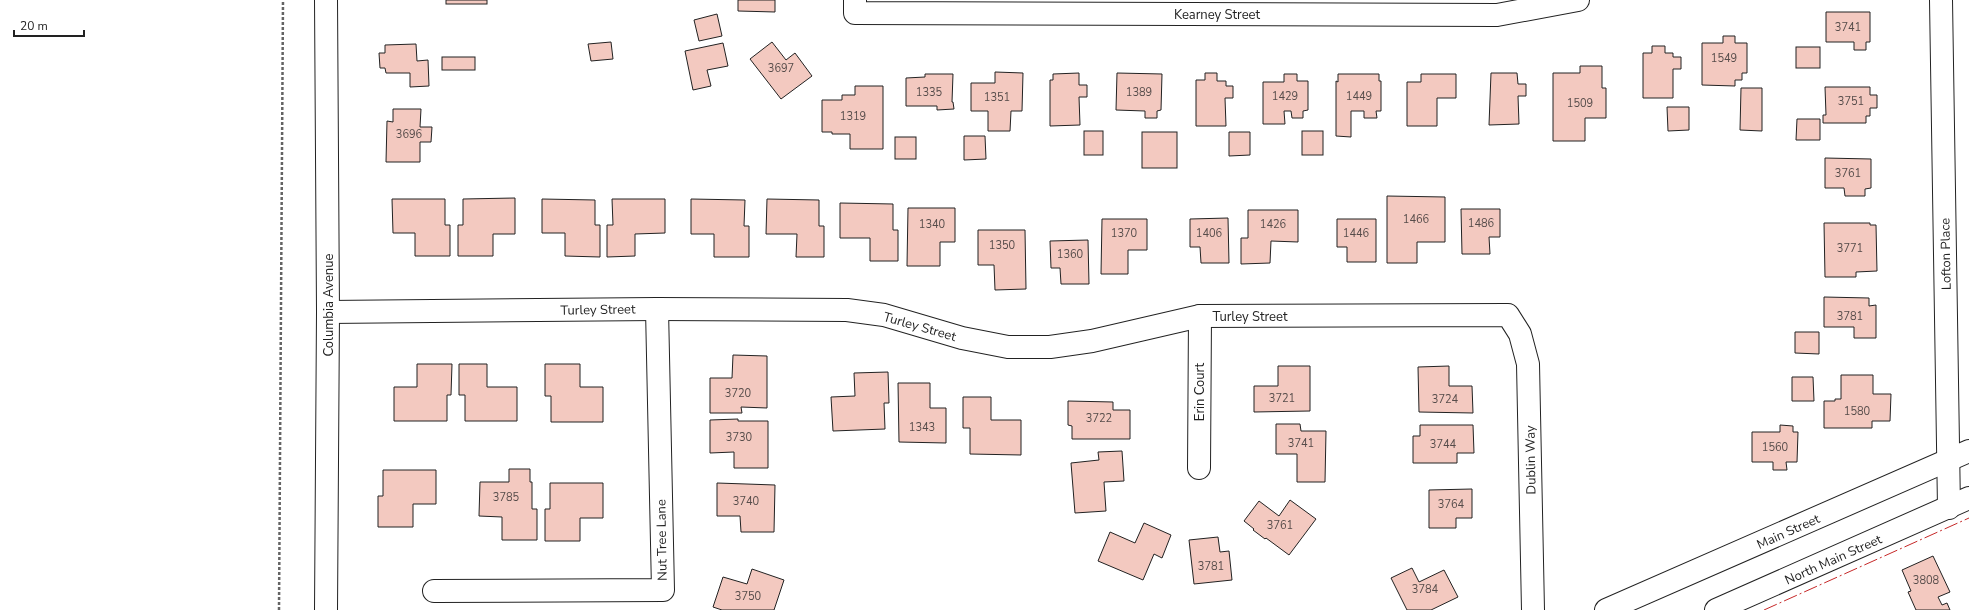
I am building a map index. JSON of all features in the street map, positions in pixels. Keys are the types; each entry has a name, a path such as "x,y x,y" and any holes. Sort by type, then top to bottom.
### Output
{"street":[{"name":"Columbia Avenue","path":"326,0 328,312 326,610"},
{"name":"Kearney Street","path":"855,6 1497,15 1578,0"},
{"name":"Lofton Place","path":"1941,0 1949,508"},
{"name":"Turley Street","path":"328,312 657,309 847,310 884,315 962,338 1008,347 1050,347 1092,341 1200,316 1508,315"},
{"name":"Nut Tree Lane","path":"434,591 663,590 657,309"},
{"name":"Dublin Way","path":"1508,315 1520,334 1528,364 1532,610"},
{"name":"Erin Court","path":"1199,468 1200,316"},
{"name":"Main Street","path":"1606,610 1969,451"},
{"path":"1949,508 1969,498"},
{"name":"North Main Street","path":"1716,610 1949,508"}],"path":[{"path":"279,610 283,0"}],"building":[{"path":"446,0 487,0 487,4 446,4"},
{"path":"738,0 775,0 775,12 738,11"},
{"path":"1826,12 1870,12 1870,42 1866,42 1866,50 1854,50 1854,42 1826,42"},
{"path":"717,14 722,36 699,41 694,20"},
{"path":"1723,36 1735,36 1735,43 1747,43 1747,73 1742,73 1742,80 1735,80 1735,86 1702,85 1702,43 1723,43"},
{"path":"611,42 613,59 591,61 588,44"},
{"path":"772,42 786,60 795,53 812,76 781,99 750,59"},
{"path":"723,43 728,66 707,70 711,86 693,90 685,51"},
{"path":"416,44 417,61 428,60 429,86 410,87 410,73 386,73 385,68 380,68 379,53 385,53 385,45"},
{"path":"1652,46 1665,46 1665,53 1673,53 1673,57 1681,57 1681,69 1673,69 1673,98 1643,98 1643,53 1652,53"},
{"path":"1796,47 1820,47 1820,68 1796,68"},
{"path":"442,57 475,57 475,70 442,70"},
{"path":"1580,66 1602,66 1602,88 1606,88 1606,118 1585,118 1585,141 1553,141 1553,73 1580,73"},
{"path":"995,72 1023,73 1022,111 1011,111 1010,131 988,131 988,111 971,111 971,83 995,83"},
{"path":"1079,73 1079,85 1087,85 1087,97 1079,97 1080,125 1050,126 1050,80 1053,80 1053,74"},
{"path":"1117,73 1162,74 1161,110 1157,111 1157,118 1145,118 1145,111 1116,110"},
{"path":"1205,73 1217,73 1217,81 1226,81 1226,86 1233,86 1233,98 1225,98 1226,126 1196,126 1196,80 1205,80"},
{"path":"1491,73 1517,73 1518,84 1526,84 1526,96 1518,96 1519,124 1489,125"},
{"path":"925,74 953,74 952,102 954,109 937,110 937,106 906,106 906,78 925,77"},
{"path":"1284,74 1297,74 1297,81 1308,81 1308,110 1303,111 1303,118 1292,118 1291,111 1284,111 1285,124 1263,124 1263,82 1284,82"},
{"path":"1338,74 1379,74 1379,81 1381,81 1381,111 1376,111 1377,118 1364,118 1364,111 1351,111 1351,137 1336,136 1336,81 1338,82"},
{"path":"1421,74 1456,74 1456,98 1437,98 1437,126 1407,126 1407,82 1421,82"},
{"path":"855,86 883,86 883,149 850,149 850,134 832,134 832,132 822,132 822,100 842,100 842,95 855,95"},
{"path":"1825,87 1870,87 1870,95 1877,95 1877,108 1870,108 1870,116 1866,116 1866,123 1823,123 1823,115 1826,115"},
{"path":"1741,88 1762,88 1762,131 1740,130"},
{"path":"1667,107 1689,107 1689,130 1668,131"},
{"path":"393,109 421,109 420,127 432,127 431,142 420,142 420,162 386,162 387,121 393,122"},
{"path":"1797,119 1820,119 1820,140 1796,140"},
{"path":"1084,131 1103,131 1103,155 1084,155"},
{"path":"1302,131 1323,131 1323,155 1302,155"},
{"path":"1142,132 1177,132 1177,168 1142,168"},
{"path":"1229,132 1250,132 1250,155 1229,156"},
{"path":"964,136 985,136 986,159 964,160"},
{"path":"895,137 916,137 916,159 895,159"},
{"path":"1825,158 1871,159 1871,188 1865,189 1865,196 1845,196 1844,188 1825,188"},
{"path":"1387,196 1445,197 1445,242 1417,242 1417,263 1387,263"},
{"path":"515,198 515,234 493,234 493,256 458,256 458,225 463,225 463,199"},
{"path":"392,199 445,199 445,225 450,225 450,256 415,256 415,233 393,233"},
{"path":"542,199 595,200 595,225 600,225 600,257 565,256 565,233 542,233"},
{"path":"612,199 665,199 665,233 635,234 635,256 607,257 607,225 613,225"},
{"path":"691,199 745,200 744,226 749,226 749,257 714,257 714,234 691,234"},
{"path":"767,199 819,200 819,226 824,226 824,257 796,257 797,234 766,234"},
{"path":"840,203 893,204 893,230 898,230 898,261 870,261 870,238 840,238"},
{"path":"908,208 955,208 955,242 940,242 940,266 907,266"},
{"path":"1461,209 1500,209 1500,237 1489,237 1490,254 1462,254"},
{"path":"1248,210 1298,210 1298,242 1271,241 1270,263 1241,264 1241,238 1248,238"},
{"path":"1228,218 1229,263 1201,263 1200,247 1190,247 1190,219"},
{"path":"1102,219 1147,219 1147,250 1128,250 1128,274 1101,274"},
{"path":"1337,219 1376,219 1376,262 1347,262 1347,247 1337,247"},
{"path":"1824,223 1870,223 1870,225 1876,225 1877,271 1856,272 1856,277 1825,277"},
{"path":"978,230 1025,230 1026,289 995,290 994,265 978,265"},
{"path":"1088,240 1089,284 1061,284 1060,268 1051,268 1050,241"},
{"path":"1824,297 1869,298 1869,306 1876,305 1876,338 1854,338 1854,327 1824,327"},
{"path":"1795,332 1819,332 1819,354 1795,353"},
{"path":"733,355 767,356 767,408 741,407 742,413 710,413 710,378 732,378"},
{"path":"417,364 452,364 451,395 447,395 447,421 394,421 394,387 417,387"},
{"path":"459,364 487,364 487,387 517,387 517,421 465,421 465,395 459,395"},
{"path":"545,364 580,364 580,387 603,387 603,422 551,422 551,396 545,396"},
{"path":"1278,366 1310,366 1310,411 1254,412 1254,386 1278,386"},
{"path":"1449,366 1449,386 1472,386 1473,413 1419,412 1418,367"},
{"path":"888,372 889,403 884,403 885,429 833,431 831,397 855,396 854,373"},
{"path":"1841,375 1873,375 1873,394 1891,394 1890,421 1872,421 1872,428 1824,428 1824,401 1835,401 1835,399 1841,399"},
{"path":"1792,377 1813,377 1814,401 1792,401"},
{"path":"898,383 930,383 930,408 946,408 946,443 899,442"},
{"path":"963,397 991,397 991,420 1021,420 1021,455 970,454 970,428 963,428"},
{"path":"1068,401 1113,402 1113,410 1130,410 1130,439 1072,439 1072,426 1068,425"},
{"path":"738,419 738,421 768,421 768,468 734,468 734,452 710,453 710,420"},
{"path":"1276,424 1300,424 1301,431 1326,431 1325,482 1297,482 1297,454 1276,454"},
{"path":"1420,425 1473,425 1474,453 1457,453 1457,463 1413,463 1413,436 1420,436"},
{"path":"1780,425 1793,426 1793,432 1798,432 1797,462 1786,462 1787,470 1773,470 1773,462 1752,462 1752,432 1780,432"},
{"path":"1122,451 1124,481 1104,482 1106,511 1075,513 1071,463 1099,460 1098,452"},
{"path":"509,469 530,469 530,482 532,482 532,509 537,509 537,540 502,540 502,517 479,516 480,482 509,482"},
{"path":"383,470 436,470 436,504 413,504 413,527 378,527 378,496 383,496"},
{"path":"550,483 603,483 603,518 580,518 580,541 545,541 545,509 550,509"},
{"path":"717,483 775,485 774,532 741,532 740,516 717,516"},
{"path":"1472,489 1472,518 1456,518 1456,528 1429,528 1429,490"},
{"path":"1290,500 1316,519 1289,555 1253,530 1254,529 1244,521 1259,501 1279,516"},
{"path":"1144,523 1171,535 1162,558 1154,554 1143,580 1098,561 1110,532 1135,543"},
{"path":"1218,537 1220,552 1229,551 1232,580 1194,584 1189,540"},
{"path":"1933,556 1950,592 1938,597 1942,605 1947,603 1950,610 1916,610 1908,592 1911,591 1902,570"},
{"path":"1412,568 1419,582 1444,570 1458,597 1431,610 1407,610 1391,578"},
{"path":"752,569 784,580 774,610 722,610 713,607 723,577 747,584"}],"power":[{"path":"1764,610 1969,518"}]}
